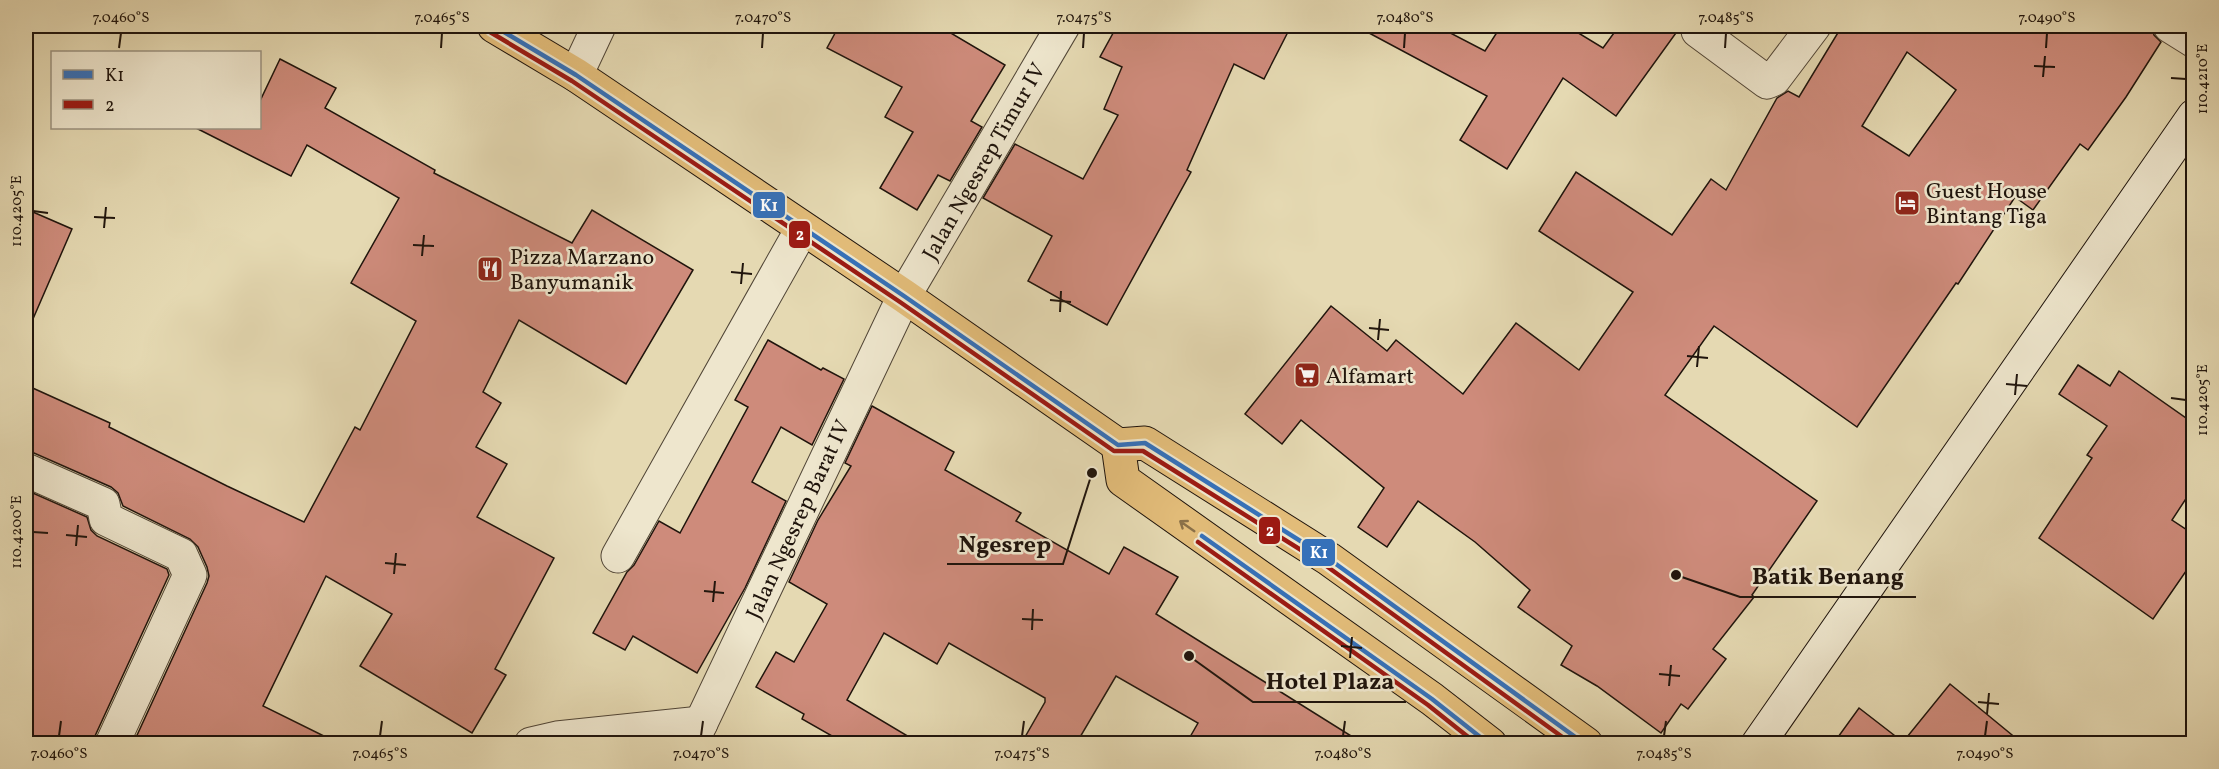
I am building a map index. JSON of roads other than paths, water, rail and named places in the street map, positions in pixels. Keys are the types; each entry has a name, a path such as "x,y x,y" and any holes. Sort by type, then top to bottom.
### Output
{"highway":[{"path":"494,26 576,75 904,296 1118,446 1145,443 1320,553 1586,744"},
{"path":"1118,446 1123,480 1432,699 1490,744"}],"street":[{"path":"576,75 599,26"},
{"name":"Jalan Ngesrep Timur IV","path":"904,296 1063,26"},
{"path":"1698,31 1767,82 1774,79 1814,26"},
{"path":"2170,26 2193,41"},
{"path":"1758,744 2193,116"},
{"path":"618,556 802,229"},
{"name":"Jalan Ngesrep Barat IV","path":"696,733 904,296"},
{"path":"26,470 103,504 106,519 181,555 190,575 112,744"},
{"path":"531,744 557,738 696,733"}],"place":[{"name":"Guest House Bintang Tiga","path":"1907,203"},
{"name":"Pizza Marzano Banyumanik","path":"490,269"},
{"name":"Alfamart","path":"1307,375"},
{"name":"Ngesrep","path":"1092,473"},
{"name":"Batik Benang","path":"1676,575"},
{"name":"Hotel Plaza","path":"1189,656"}]}
